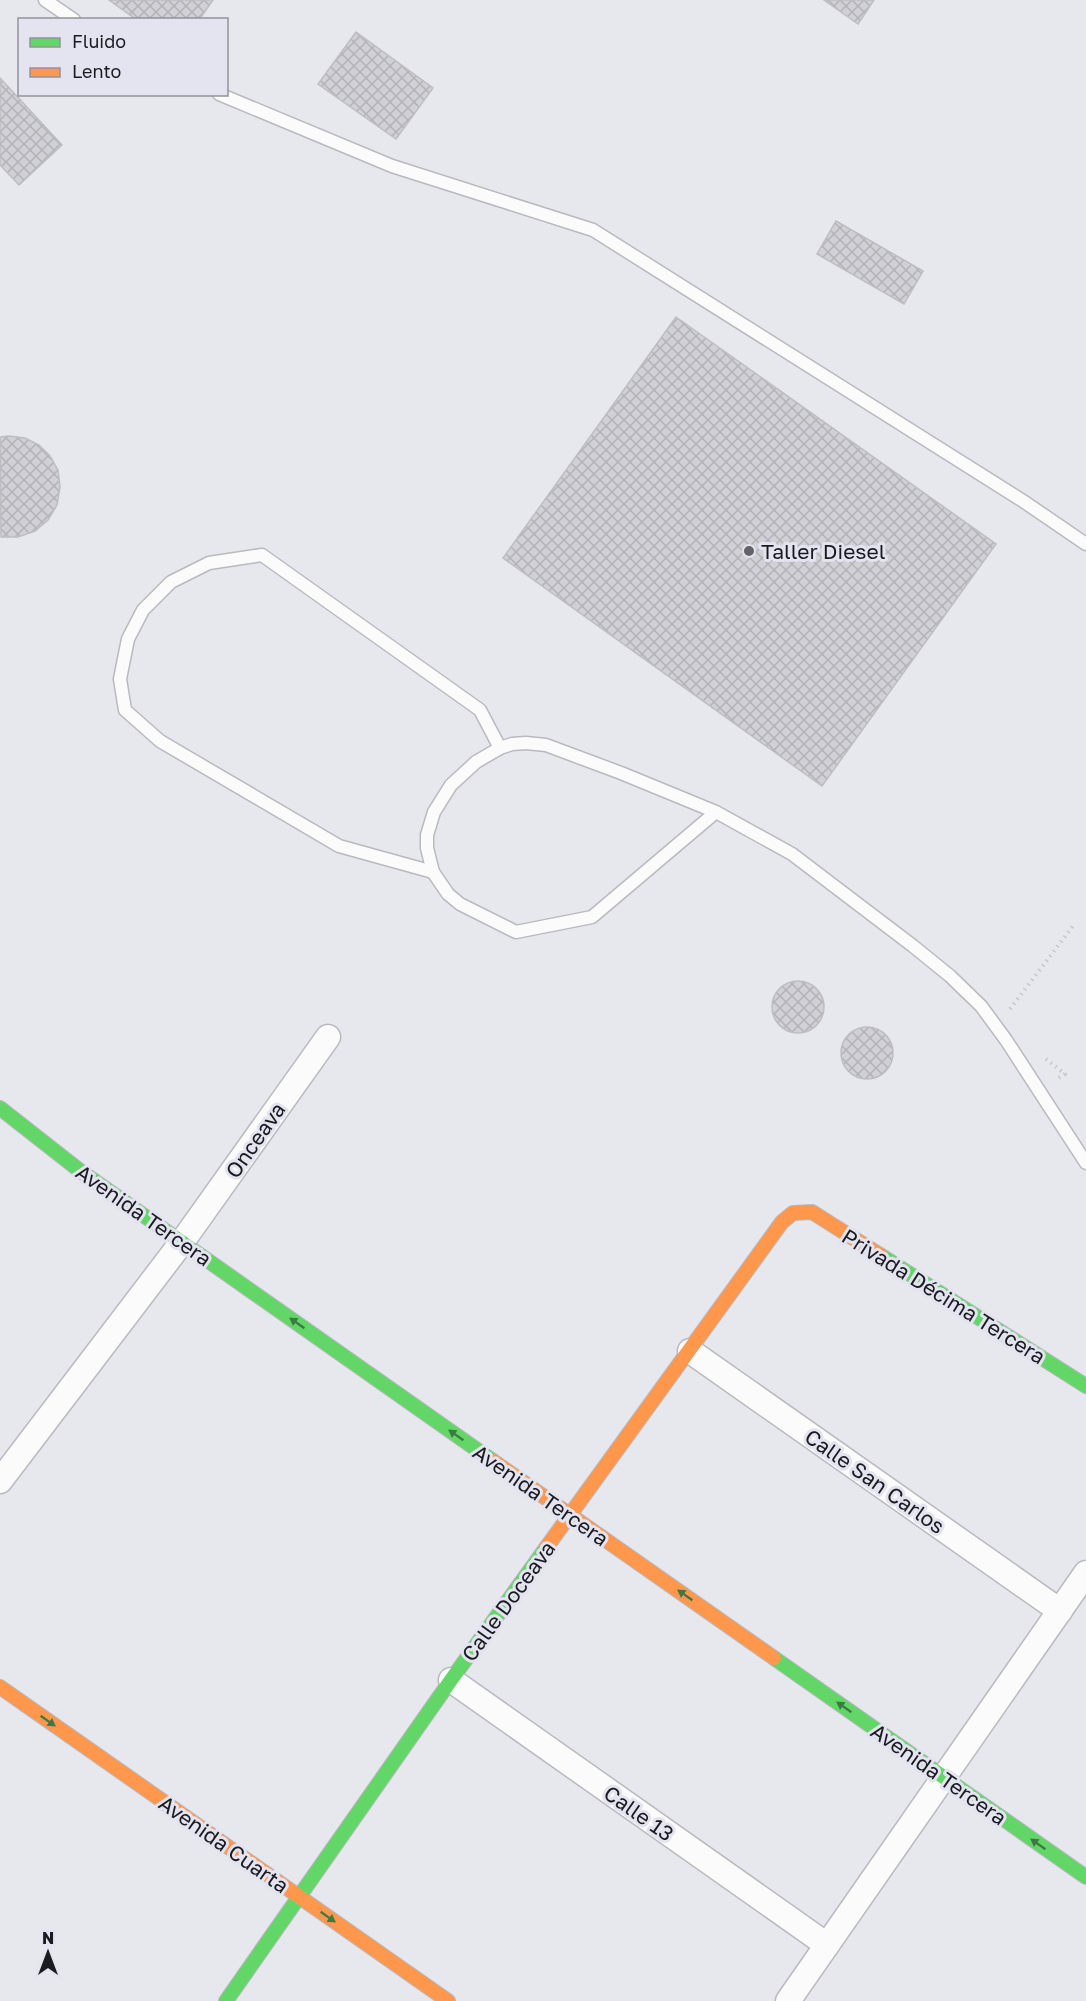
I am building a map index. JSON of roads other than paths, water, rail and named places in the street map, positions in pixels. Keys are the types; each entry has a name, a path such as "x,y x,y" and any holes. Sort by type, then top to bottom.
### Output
{"main road":[{"name":"Avenida Tercera","path":"0,1108 79,1170 1086,1877"},
{"name":"Calle Doceava","path":"225,2001 451,1680 782,1222 793,1213 800,1212"},
{"name":"Privada Décima Tercera","path":"800,1212 812,1212 1086,1386"},
{"name":"Avenida Cuarta","path":"0,1688 448,2001"}],"street":[{"name":"Onceava","path":"0,1481 182,1242 327,1037"},
{"name":"Calle San Carlos","path":"690,1351 1060,1611"},
{"path":"788,2001 1086,1573"},
{"name":"Calle 13","path":"451,1680 827,1945"}],"lane":[{"path":"45,0 71,18"},
{"path":"224,96 392,166 593,230 1023,501 1086,544"},
{"path":"433,872 339,846 160,741 125,710 120,679 128,639 142,610 171,582 209,563 262,555 480,710 500,748"},
{"path":"716,812 592,917 516,932 460,904 440,884 429,860 428,835 434,812 451,785 476,762 500,748 526,743 546,745 621,772 716,812 792,854 913,945 950,976 981,1006 1006,1040 1086,1163"}],"place":[{"name":"Taller Diesel","path":"749,551"}]}
